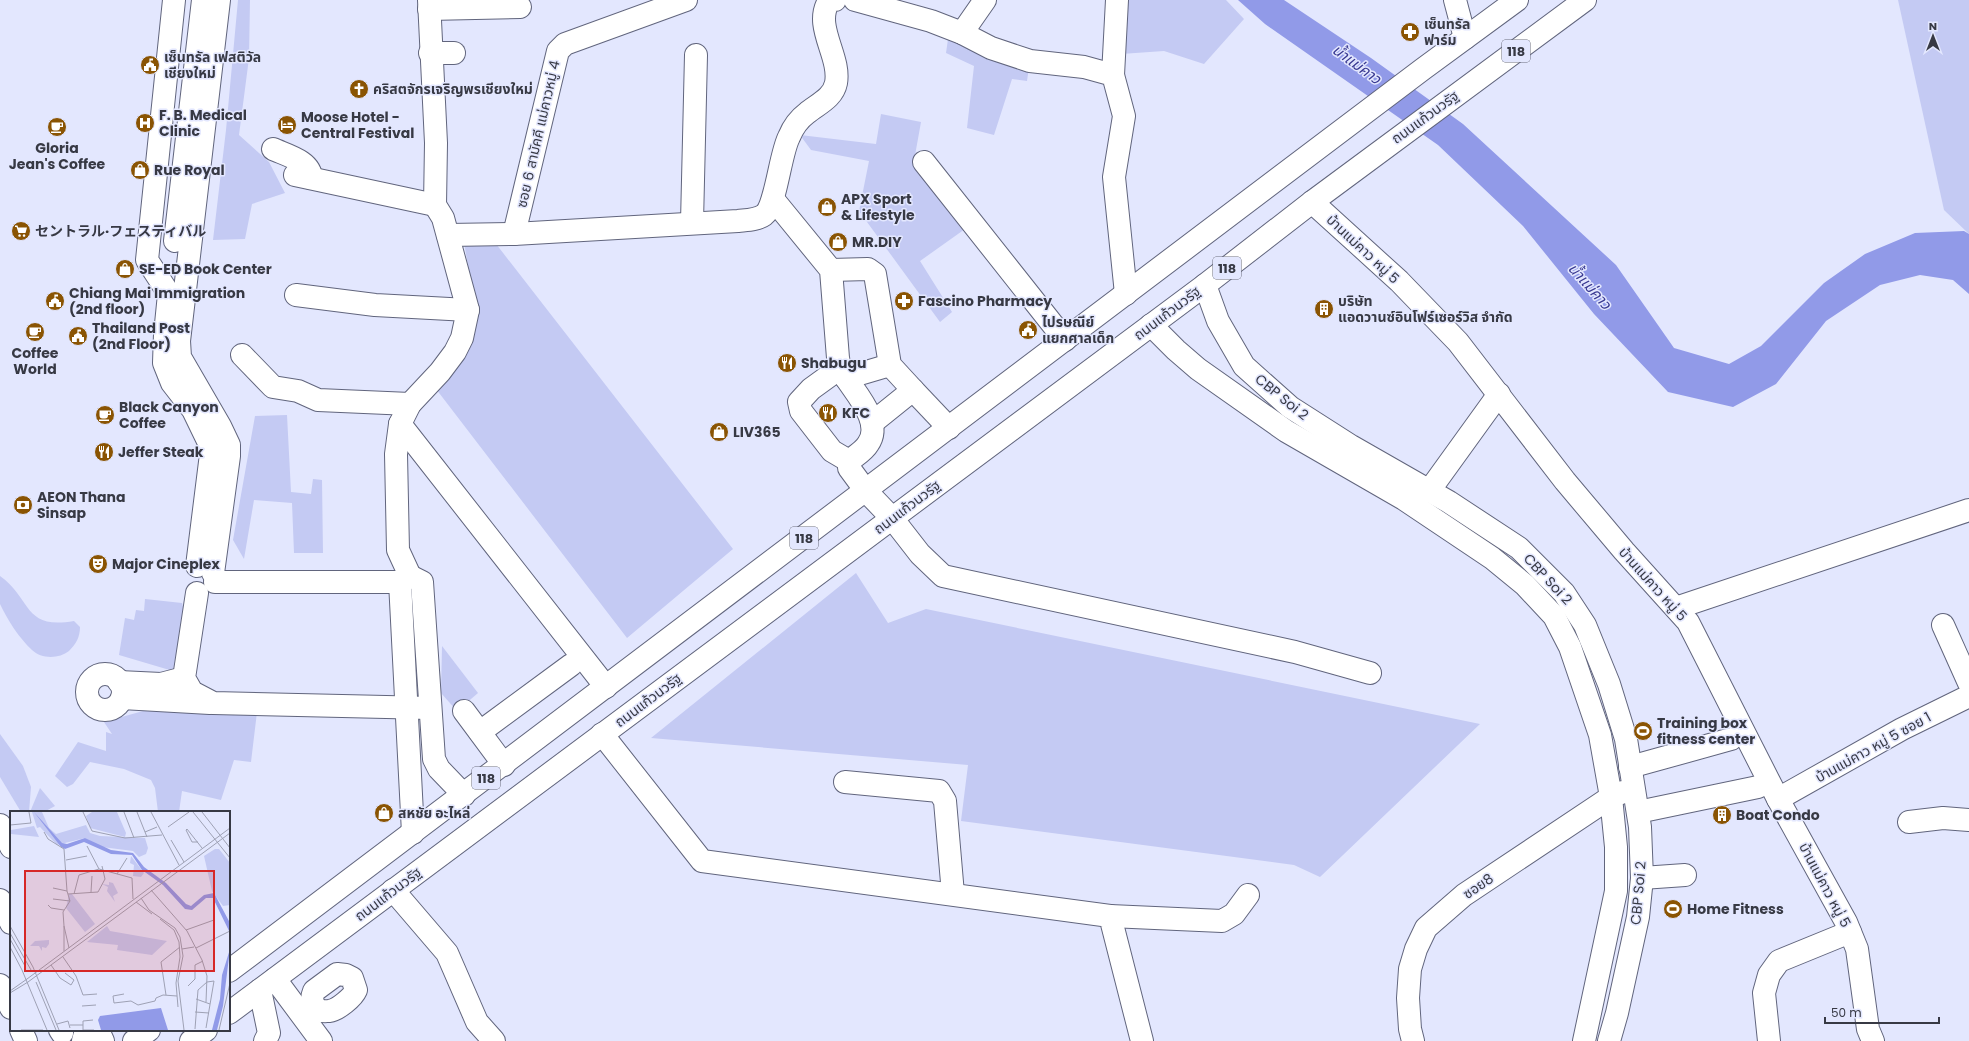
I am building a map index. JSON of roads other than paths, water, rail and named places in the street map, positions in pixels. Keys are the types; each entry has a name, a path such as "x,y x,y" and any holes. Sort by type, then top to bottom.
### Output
{"main road":[{"path":"169,294 147,260 174,0"},
{"path":"203,0 169,294 164,363 172,383 193,410 208,442 220,455"},
{"path":"213,703 192,692 184,678 197,594 206,593 210,590 208,574 220,455 229,444 180,357 179,341 219,0"},
{"name":"ซอย 6 สามัคคี แม่คาวหมู่ 4","path":"514,234 558,51 565,44 686,0"},
{"path":"448,235 514,234 692,222 753,220 765,214 773,199 784,145 794,127 806,114 832,95 836,83 835,63 823,19 824,9 830,0"},
{"path":"857,0 962,33 991,48 1030,61 1084,68 1113,75"},
{"path":"962,33 985,0"},
{"path":"1117,0 1113,75 1124,116 1114,177 1126,294"},
{"path":"1455,0 1465,38"},
{"name":"118","path":"230,970 504,765 1423,69 1517,0"},
{"name":"ถนนแก้วนวรัฐ","path":"230,1012 1205,285 1384,148 1585,0"},
{"path":"413,833 407,709 405,579 398,550 396,454 400,424 410,404 440,372 455,352 462,338 468,310 443,218 435,205 436,143 430,53 429,4 520,7"},
{"path":"430,53 454,53"},
{"path":"692,222 696,55"},
{"path":"273,149 307,166 311,171 303,176 435,205"},
{"path":"924,162 1065,340"},
{"path":"773,199 831,270 842,373 869,415 872,423 868,444 849,461 849,468 866,491 892,518 920,554 943,576 1295,652 1370,673"},
{"name":"บ้านแม่คาว หมู่ 5","path":"1312,202 1399,281 1458,342 1580,498 1624,551 1688,622 1778,799 1850,932 1857,948 1866,1039"},
{"path":"831,270 868,268 875,274 890,365 949,428"},
{"name":"CBP Soi 2","path":"1205,285 1218,321 1244,366 1290,407 1351,446 1429,491 1519,548 1564,593 1585,625 1609,684 1626,739 1640,827 1642,878 1638,917 1617,1013 1609,1041"},
{"path":"296,295 375,305 468,310"},
{"name":"CBP Soi 2","path":"1151,325 1176,350 1286,431 1404,499 1475,546 1525,585 1554,616 1570,647 1600,735 1611,797 1616,847 1616,891 1606,944 1584,1041"},
{"path":"242,355 273,387 298,391 318,400 410,404"},
{"path":"849,461 832,451 800,411 799,402 811,389 842,373 890,365"},
{"path":"1238,397 1253,374"},
{"path":"872,423 913,390"},
{"path":"1429,491 1499,394"},
{"path":"400,424 606,687"},
{"path":"1676,608 1969,510"},
{"path":"208,574 405,579 422,582 433,753 436,765 464,795"},
{"path":"1943,625 1969,683"},
{"path":"480,732 572,665"},
{"path":"184,678 161,684 120,690 213,703 407,709 430,708"},
{"name":"บ้านแม่คาว หมู่ 5 ซอย 1","path":"1778,799 1902,729 1969,696"},
{"path":"464,711 504,765"},
{"path":"602,734 702,860 1110,916 1222,921 1234,914 1248,895"},
{"name":"ซอย8","path":"1413,1041 1410,1029 1408,998 1410,969 1416,948 1426,928 1464,895 1611,797 1632,778 1731,739"},
{"path":"845,782 940,791 944,801 953,894"},
{"path":"1638,812 1758,787"},
{"path":"1909,822 1944,818 1969,820"},
{"path":"0,825 10,845"},
{"path":"1642,878 1685,875"},
{"path":"393,890 447,953 477,1022 494,1041"},
{"path":"0,900 10,921"},
{"path":"1110,916 1142,1041"},
{"path":"1769,1041 1764,993 1769,975 1778,961 1850,932"},
{"path":"267,984 307,1010 321,1041"},
{"path":"265,1041 268,1033 267,984"},
{"path":"0,985 10,1006"},
{"path":"21,1031 26,1041"},
{"path":"83,1041 86,1031"},
{"path":"98,1031 103,1041"},
{"path":"134,1041 148,1031"},
{"path":"191,1041 205,1031"},
{"path":"201,1041 209,1031"}],"water":[{"name":"น้ำแม่คาว","path":"1238,0 1284,0 1371,58 1463,124 1616,265 1674,348 1729,364 1761,346 1824,283 1865,254 1915,233 1964,231 1969,234 1969,294 1953,280 1920,275 1880,285 1826,321 1776,384 1733,407 1668,392 1594,314 1523,226 1438,145 1265,24"}],"place":[{"name":"เซ็นทรัล ฟาร์ม","path":"1410,32"},
{"name":"เซ็นทรัล เฟสติวัล เชียงใหม่","path":"150,65"},
{"name":"คริสตจักรเจริญพรเชียงใหม่","path":"359,89"},
{"name":"F. B. Medical Clinic","path":"145,123"},
{"name":"Moose Hotel - Central Festival","path":"287,125"},
{"name":"Gloria Jean's Coffee","path":"57,127"},
{"name":"Rue Royal","path":"140,170"},
{"name":"APX Sport & Lifestyle","path":"827,207"},
{"name":"セントラル·フェスティバル","path":"21,231"},
{"name":"MR.DIY","path":"838,242"},
{"name":"SE-ED Book Center","path":"125,269"},
{"name":"Chiang Mai Immigration (2nd floor)","path":"55,301"},
{"name":"Fascino Pharmacy","path":"904,301"},
{"name":"บริษัท แอดวานซ์อินโฟร์เซอร์วิส จำกัด","path":"1324,309"},
{"name":"ไปรษณีย์ แยกศาลเด็ก","path":"1028,330"},
{"name":"Coffee World","path":"35,332"},
{"name":"Thailand Post (2nd Floor)","path":"78,336"},
{"name":"Shabugu","path":"787,363"},
{"name":"KFC","path":"828,413"},
{"name":"Black Canyon Coffee","path":"105,415"},
{"name":"LIV365","path":"719,432"},
{"name":"Jeffer Steak","path":"104,452"},
{"name":"AEON Thana Sinsap","path":"23,505"},
{"name":"Major Cineplex","path":"98,564"},
{"name":"Training box fitness center","path":"1643,731"},
{"name":"สหชัย อะไหล่","path":"384,813"},
{"name":"Boat Condo","path":"1722,815"},
{"name":"Home Fitness","path":"1673,909"}]}
